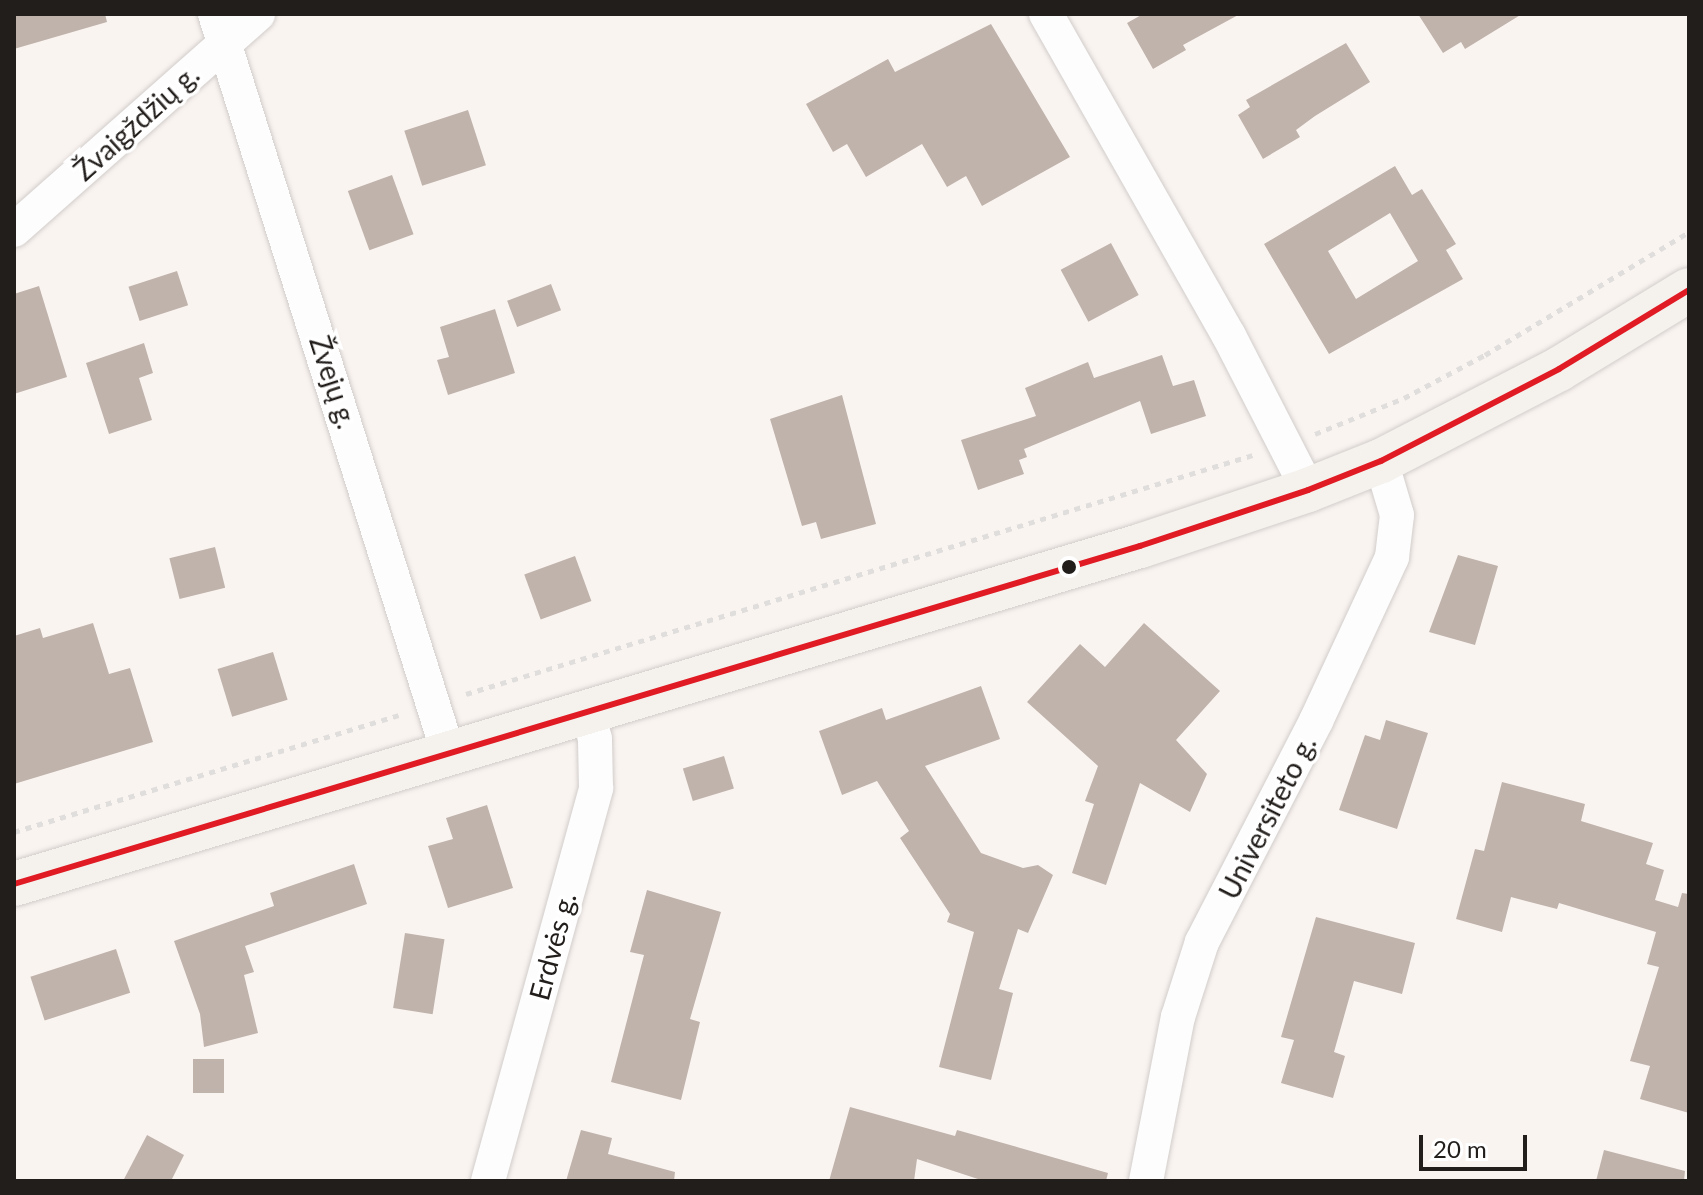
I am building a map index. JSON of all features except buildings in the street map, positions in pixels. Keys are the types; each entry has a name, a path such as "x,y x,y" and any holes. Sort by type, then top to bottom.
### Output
{"street":[{"name":"Žvaigždžių g.","path":"14,230 220,28 258,14"},
{"path":"1046,14 1287,445 1308,490"},
{"name":"Žvejų g.","path":"220,28 448,752"},
{"path":"14,884 1140,546 1308,490 1381,461 1559,369 1689,290"},
{"name":"Universiteto g.","path":"1146,1181 1178,1017 1202,942 1316,721 1392,557 1397,515 1381,461"},
{"name":"Erdvės g.","path":"488,1181 596,788 598,765 587,710"}],"path":[{"path":"14,832 1287,445 1418,391 1689,232"}],"transit line":[{"path":"14,884 1140,546 1308,490 1381,461 1559,369 1689,290"}]}
